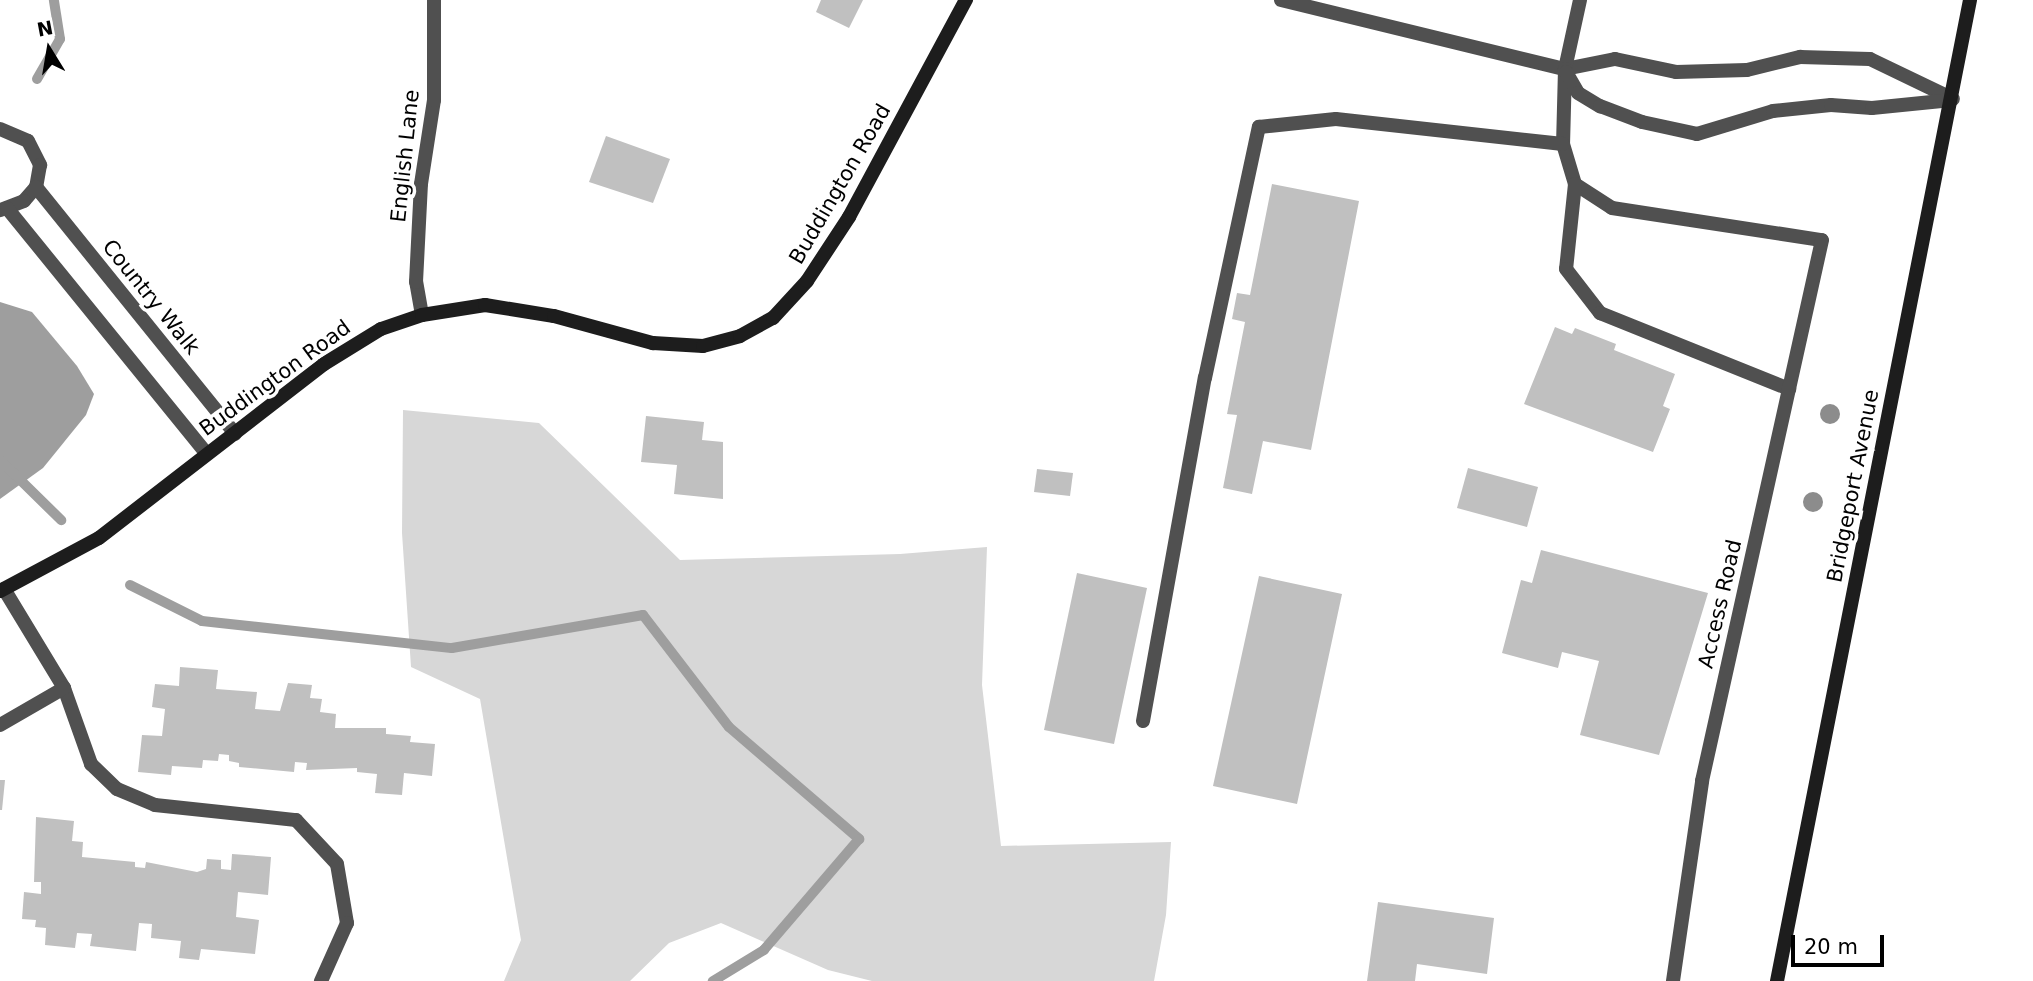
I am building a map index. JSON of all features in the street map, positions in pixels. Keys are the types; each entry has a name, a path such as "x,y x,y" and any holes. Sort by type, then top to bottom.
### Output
{"street":[{"name":"English Lane","path":"422,315 416,272 421,184 434,100 434,0"},
{"name":"Buddington Road","path":"2,590 99,538 324,364 381,330 422,315 485,305 554,316 653,343 703,346 740,336 773,318 807,281 849,217 966,0"},
{"path":"1280,0 1565,69 1615,59 1676,72 1747,70 1800,57 1870,59 1953,99"},
{"path":"1580,0 1565,69 1563,144 1575,184 1566,269 1600,313 1789,389"},
{"name":"Bridgeport Avenue","path":"1777,981 1953,99 1970,0"},
{"path":"1565,69 1578,93 1600,106 1642,122 1697,134 1773,111 1953,99"},
{"path":"1143,721 1205,378 1259,127 1336,119 1563,144"},
{"path":"0,129 17,132 36,152 40,165 36,187 24,201 4,209 206,453"},
{"name":"Access Road","path":"1575,184 1612,208 1822,240 1702,781 1673,981"},
{"name":"Country Walk","path":"36,187 234,434"},
{"path":"2,590 64,688 91,764 117,789 155,806 296,820 337,864 347,923 321,981"},
{"path":"0,725 64,688"}],"shaded area":[{"path":"0,302 32,312 77,366 94,394 86,415 43,468 0,499"},
{"path":"403,410 539,423 680,560 900,554 987,547 982,685 1001,846 1171,842 1166,915 1154,981 872,981 828,970 721,923 669,943 630,981 504,981 521,940 480,699 411,667 402,533"}],"building":[{"path":"821,0 863,0 849,28 816,12"},
{"path":"606,136 670,159 653,203 589,182"},
{"path":"1272,184 1359,201 1311,450 1263,441 1252,494 1223,488 1237,415 1227,414 1245,322 1232,319 1237,293 1250,295"},
{"path":"1555,327 1572,334 1575,328 1616,344 1614,350 1675,374 1663,406 1670,409 1653,452 1524,404"},
{"path":"646,416 704,422 702,440 723,442 723,499 674,494 677,465 641,462"},
{"path":"1468,468 1538,487 1527,527 1457,508"},
{"path":"1037,469 1073,473 1070,496 1034,492"},
{"path":"1541,550 1708,593 1659,755 1580,735 1599,661 1562,652 1558,668 1502,653 1521,580 1532,583"},
{"path":"1077,573 1147,588 1114,744 1044,730"},
{"path":"1259,576 1342,594 1297,804 1213,786"},
{"path":"180,667 218,670 216,689 257,692 255,709 280,711 288,683 312,685 310,698 322,699 320,712 336,714 335,728 386,728 386,734 411,736 410,742 435,744 432,776 404,773 402,795 375,793 377,774 357,772 357,768 306,770 307,763 295,762 294,772 239,767 239,763 229,761 229,755 219,754 218,761 203,760 202,768 172,766 171,775 138,772 142,735 162,736 165,709 152,707 155,684 179,686"},
{"path":"0,780 5,780 2,810 0,810"},
{"path":"36,817 74,821 72,841 83,842 82,857 135,862 135,867 145,868 146,862 197,872 206,869 207,859 221,860 221,869 231,870 232,854 271,857 268,895 238,892 236,917 259,920 255,954 201,949 199,960 179,958 181,941 151,938 152,924 139,923 136,951 90,946 92,934 77,933 75,948 45,945 46,928 35,927 36,920 22,919 24,892 41,894 41,882 34,882"},
{"path":"1378,902 1494,918 1487,974 1417,964 1415,981 1367,981"}],"waterway":[{"path":"37,79 60,39 54,0"},
{"path":"0,460 61,520"},
{"path":"130,585 202,621 452,648 643,615 729,727 859,839 764,950 713,981"}]}
